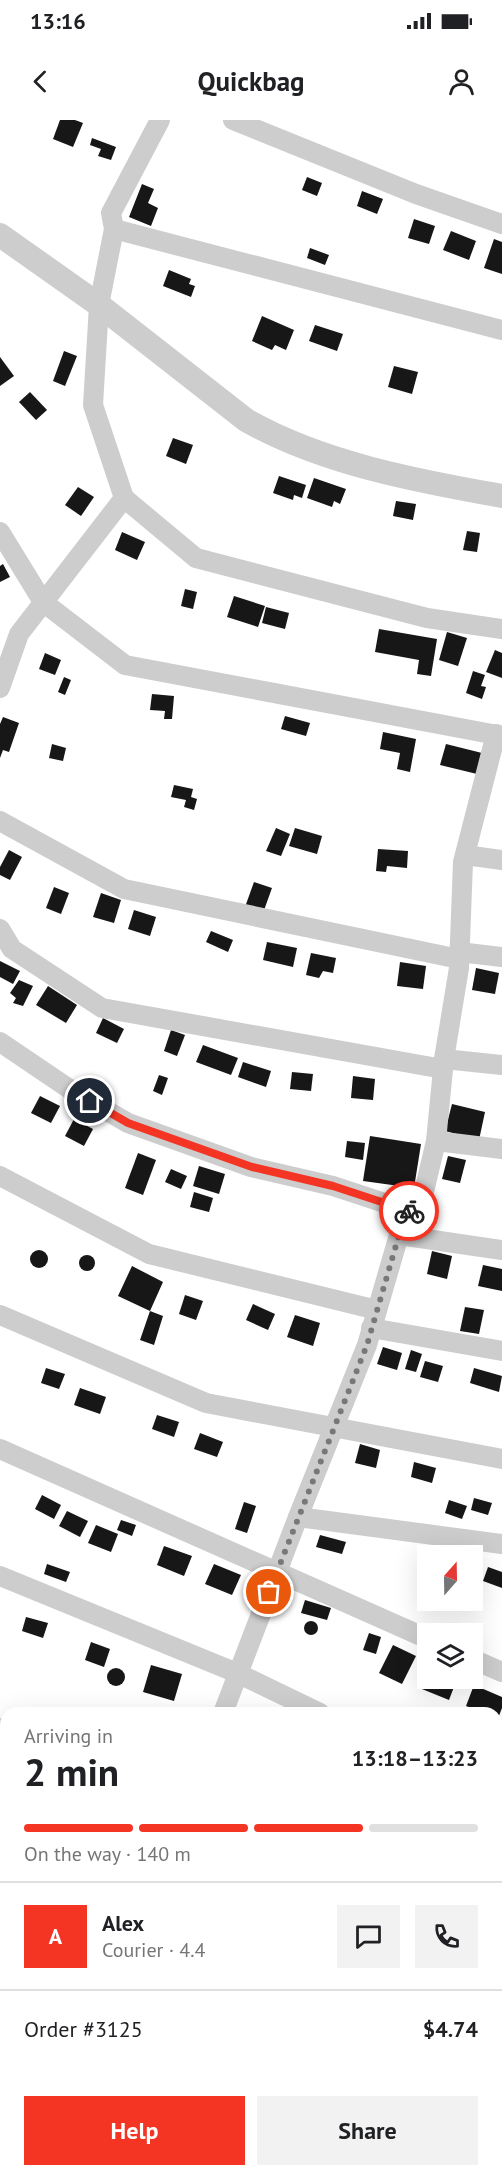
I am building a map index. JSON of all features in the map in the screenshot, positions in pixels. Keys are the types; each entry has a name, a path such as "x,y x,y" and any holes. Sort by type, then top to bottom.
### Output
{"street":[{"path":"160,120 111,213 114,229 99,305 93,405 124,498 196,558 427,618 502,629"},
{"path":"233,120 416,194 502,224"},
{"path":"114,229 502,330"},
{"path":"0,235 99,305 246,420 273,435 299,446 418,481 502,496"},
{"path":"0,688 19,634 124,498"},
{"path":"0,532 43,602 125,665 499,735 463,862 459,955 443,1064 436,1142 423,1196 415,1213 399,1235 367,1345 225,1707"},
{"path":"0,821 124,889 459,955 502,957"},
{"path":"465,855 502,860"},
{"path":"0,929 12,949 102,1008 443,1064 502,1065"},
{"path":"0,1042 70,1090 128,1123 252,1167 333,1186 415,1213"},
{"path":"436,1142 502,1149"},
{"path":"0,1176 149,1254 374,1319 502,1351"},
{"path":"399,1235 502,1250"},
{"path":"0,1315 206,1403 502,1459"},
{"path":"0,1449 417,1634"},
{"path":"298,1517 502,1544"},
{"path":"0,1576 237,1673 308,1707"},
{"path":"483,1664 502,1672"}],"building":[{"path":"60,120 75,120 83,123 73,147 53,139"},
{"path":"92,138 116,147 111,160 98,156 101,149 90,145"},
{"path":"307,177 322,183 317,196 302,190"},
{"path":"142,184 154,189 148,203 158,208 151,226 129,217"},
{"path":"362,191 383,199 377,214 357,206"},
{"path":"414,219 435,226 429,244 408,238"},
{"path":"451,231 476,241 469,260 443,250"},
{"path":"494,239 502,242 502,274 484,268"},
{"path":"310,248 329,255 325,265 307,258"},
{"path":"169,270 191,279 189,284 195,286 191,297 163,286"},
{"path":"262,316 294,330 286,350 275,345 272,350 252,341"},
{"path":"315,325 343,334 337,351 309,341"},
{"path":"64,351 77,356 65,386 53,381"},
{"path":"0,357 14,376 0,386"},
{"path":"394,366 418,372 412,394 388,387"},
{"path":"30,392 47,410 36,420 19,402"},
{"path":"173,438 193,445 186,464 166,456"},
{"path":"279,476 306,485 302,498 294,495 293,500 273,493"},
{"path":"314,478 346,489 340,504 334,501 332,507 307,498"},
{"path":"78,487 94,497 81,516 65,505"},
{"path":"396,501 416,504 413,520 393,516"},
{"path":"467,531 480,533 477,552 463,550"},
{"path":"122,532 145,542 137,560 115,550"},
{"path":"3,564 10,577 0,582 0,566"},
{"path":"185,589 197,592 193,609 181,606"},
{"path":"234,596 265,606 258,627 227,617"},
{"path":"266,607 289,613 285,629 262,623"},
{"path":"379,629 437,639 431,676 417,674 419,660 375,652"},
{"path":"447,632 467,638 458,666 439,660"},
{"path":"495,650 502,653 502,678 486,672"},
{"path":"45,653 61,660 55,675 39,669"},
{"path":"473,671 485,675 481,686 486,687 482,699 466,693"},
{"path":"64,677 71,680 65,695 58,692"},
{"path":"152,694 174,696 172,719 164,719 165,711 150,710"},
{"path":"285,716 310,723 306,736 281,729"},
{"path":"3,717 19,723 9,752 3,750 0,758 0,724"},
{"path":"383,732 416,739 410,772 397,769 400,753 380,749"},
{"path":"52,744 66,748 63,761 49,758"},
{"path":"446,744 482,753 477,774 440,765"},
{"path":"174,785 193,789 191,797 197,799 194,810 184,807 186,800 171,797"},
{"path":"276,828 290,834 281,856 266,851"},
{"path":"295,828 322,836 317,854 289,846"},
{"path":"378,849 408,851 407,868 387,866 386,872 376,871"},
{"path":"9,850 22,857 10,880 0,875 0,867"},
{"path":"254,882 272,888 263,913 245,907"},
{"path":"54,887 69,893 61,914 46,908"},
{"path":"101,893 121,900 114,923 93,917"},
{"path":"134,910 156,917 150,936 128,929"},
{"path":"211,931 233,940 228,952 206,942"},
{"path":"267,942 297,948 293,967 263,960"},
{"path":"311,953 336,958 333,973 323,971 319,978 306,975"},
{"path":"0,961 20,971 13,984 0,977"},
{"path":"400,962 426,966 423,989 397,986"},
{"path":"476,968 499,973 495,994 472,990"},
{"path":"19,980 33,986 23,1006 13,1003 16,998 10,993"},
{"path":"48,986 77,1005 66,1023 36,1005"},
{"path":"103,1018 124,1029 117,1043 96,1033"},
{"path":"171,1030 185,1035 177,1056 164,1051"},
{"path":"203,1045 238,1058 231,1075 196,1062"},
{"path":"243,1062 271,1071 266,1087 238,1077"},
{"path":"292,1072 313,1074 311,1091 290,1089"},
{"path":"159,1075 168,1078 162,1095 153,1091"},
{"path":"353,1076 375,1079 373,1100 351,1098"},
{"path":"40,1096 60,1106 51,1123 31,1113"},
{"path":"452,1104 485,1112 479,1140 445,1131"},
{"path":"74,1119 93,1129 84,1146 65,1136"},
{"path":"370,1136 421,1144 414,1188 363,1181"},
{"path":"347,1141 365,1143 363,1160 345,1157"},
{"path":"138,1153 156,1160 143,1195 125,1188"},
{"path":"448,1156 466,1160 460,1183 442,1179"},
{"path":"199,1166 225,1174 219,1194 193,1186"},
{"path":"171,1169 187,1176 181,1189 165,1182"},
{"path":"194,1192 213,1198 209,1212 190,1207"},
{"path":"35,1250 43,1250 48,1255 46,1266 35,1268 30,1263 30,1255"},
{"path":"432,1251 452,1256 447,1279 427,1274"},
{"path":"87,1255 93,1257 95,1263 93,1269 87,1271 81,1269 79,1263 81,1257"},
{"path":"483,1265 502,1269 502,1291 478,1286"},
{"path":"132,1266 163,1282 150,1311 118,1296"},
{"path":"185,1295 203,1301 196,1320 179,1314"},
{"path":"253,1304 275,1314 268,1330 246,1320"},
{"path":"465,1307 484,1310 479,1334 460,1331"},
{"path":"150,1311 163,1316 154,1345 140,1340"},
{"path":"295,1315 320,1323 313,1346 287,1337"},
{"path":"383,1347 402,1353 397,1370 377,1364"},
{"path":"411,1350 422,1354 416,1372 405,1369"},
{"path":"425,1361 443,1366 438,1382 420,1377"},
{"path":"46,1368 65,1374 59,1389 41,1383"},
{"path":"474,1368 502,1376 499,1392 470,1383"},
{"path":"80,1388 106,1397 100,1414 74,1405"},
{"path":"157,1415 179,1422 174,1437 152,1429"},
{"path":"200,1433 223,1442 217,1457 194,1449"},
{"path":"360,1444 380,1450 376,1468 355,1463"},
{"path":"414,1462 436,1468 432,1483 411,1477"},
{"path":"42,1495 61,1505 54,1519 35,1509"},
{"path":"474,1498 492,1503 488,1515 471,1510"},
{"path":"449,1500 467,1506 462,1519 445,1513"},
{"path":"244,1502 256,1506 247,1533 235,1529"},
{"path":"67,1511 88,1521 80,1537 59,1526"},
{"path":"121,1520 136,1525 132,1536 117,1530"},
{"path":"96,1525 118,1534 111,1552 88,1543"},
{"path":"320,1535 346,1542 342,1554 316,1547"},
{"path":"164,1546 192,1556 184,1576 157,1565"},
{"path":"47,1564 70,1572 66,1582 44,1574"},
{"path":"214,1564 241,1575 232,1595 205,1584"},
{"path":"488,1567 502,1572 502,1588 483,1581"},
{"path":"305,1600 331,1608 327,1620 301,1613"},
{"path":"26,1617 48,1623 43,1638 22,1631"},
{"path":"311,1621 316,1623 318,1628 316,1633 311,1635 306,1633 304,1628 306,1623"},
{"path":"369,1633 381,1637 376,1654 363,1650"},
{"path":"91,1642 110,1649 104,1667 85,1660"},
{"path":"393,1645 416,1656 402,1684 379,1673"},
{"path":"151,1665 182,1674 174,1701 143,1692"},
{"path":"116,1668 122,1671 125,1677 122,1683 116,1686 110,1683 107,1677 110,1671"},
{"path":"422,1689 453,1689 449,1700"},
{"path":"472,1689 483,1689 502,1697 502,1707 466,1706"}],"way so far":[{"path":"269,1592 367,1345 399,1235 415,1213 409,1211"}],"route":[{"path":"90,1101 128,1123 252,1167 333,1186 409,1211"}]}
